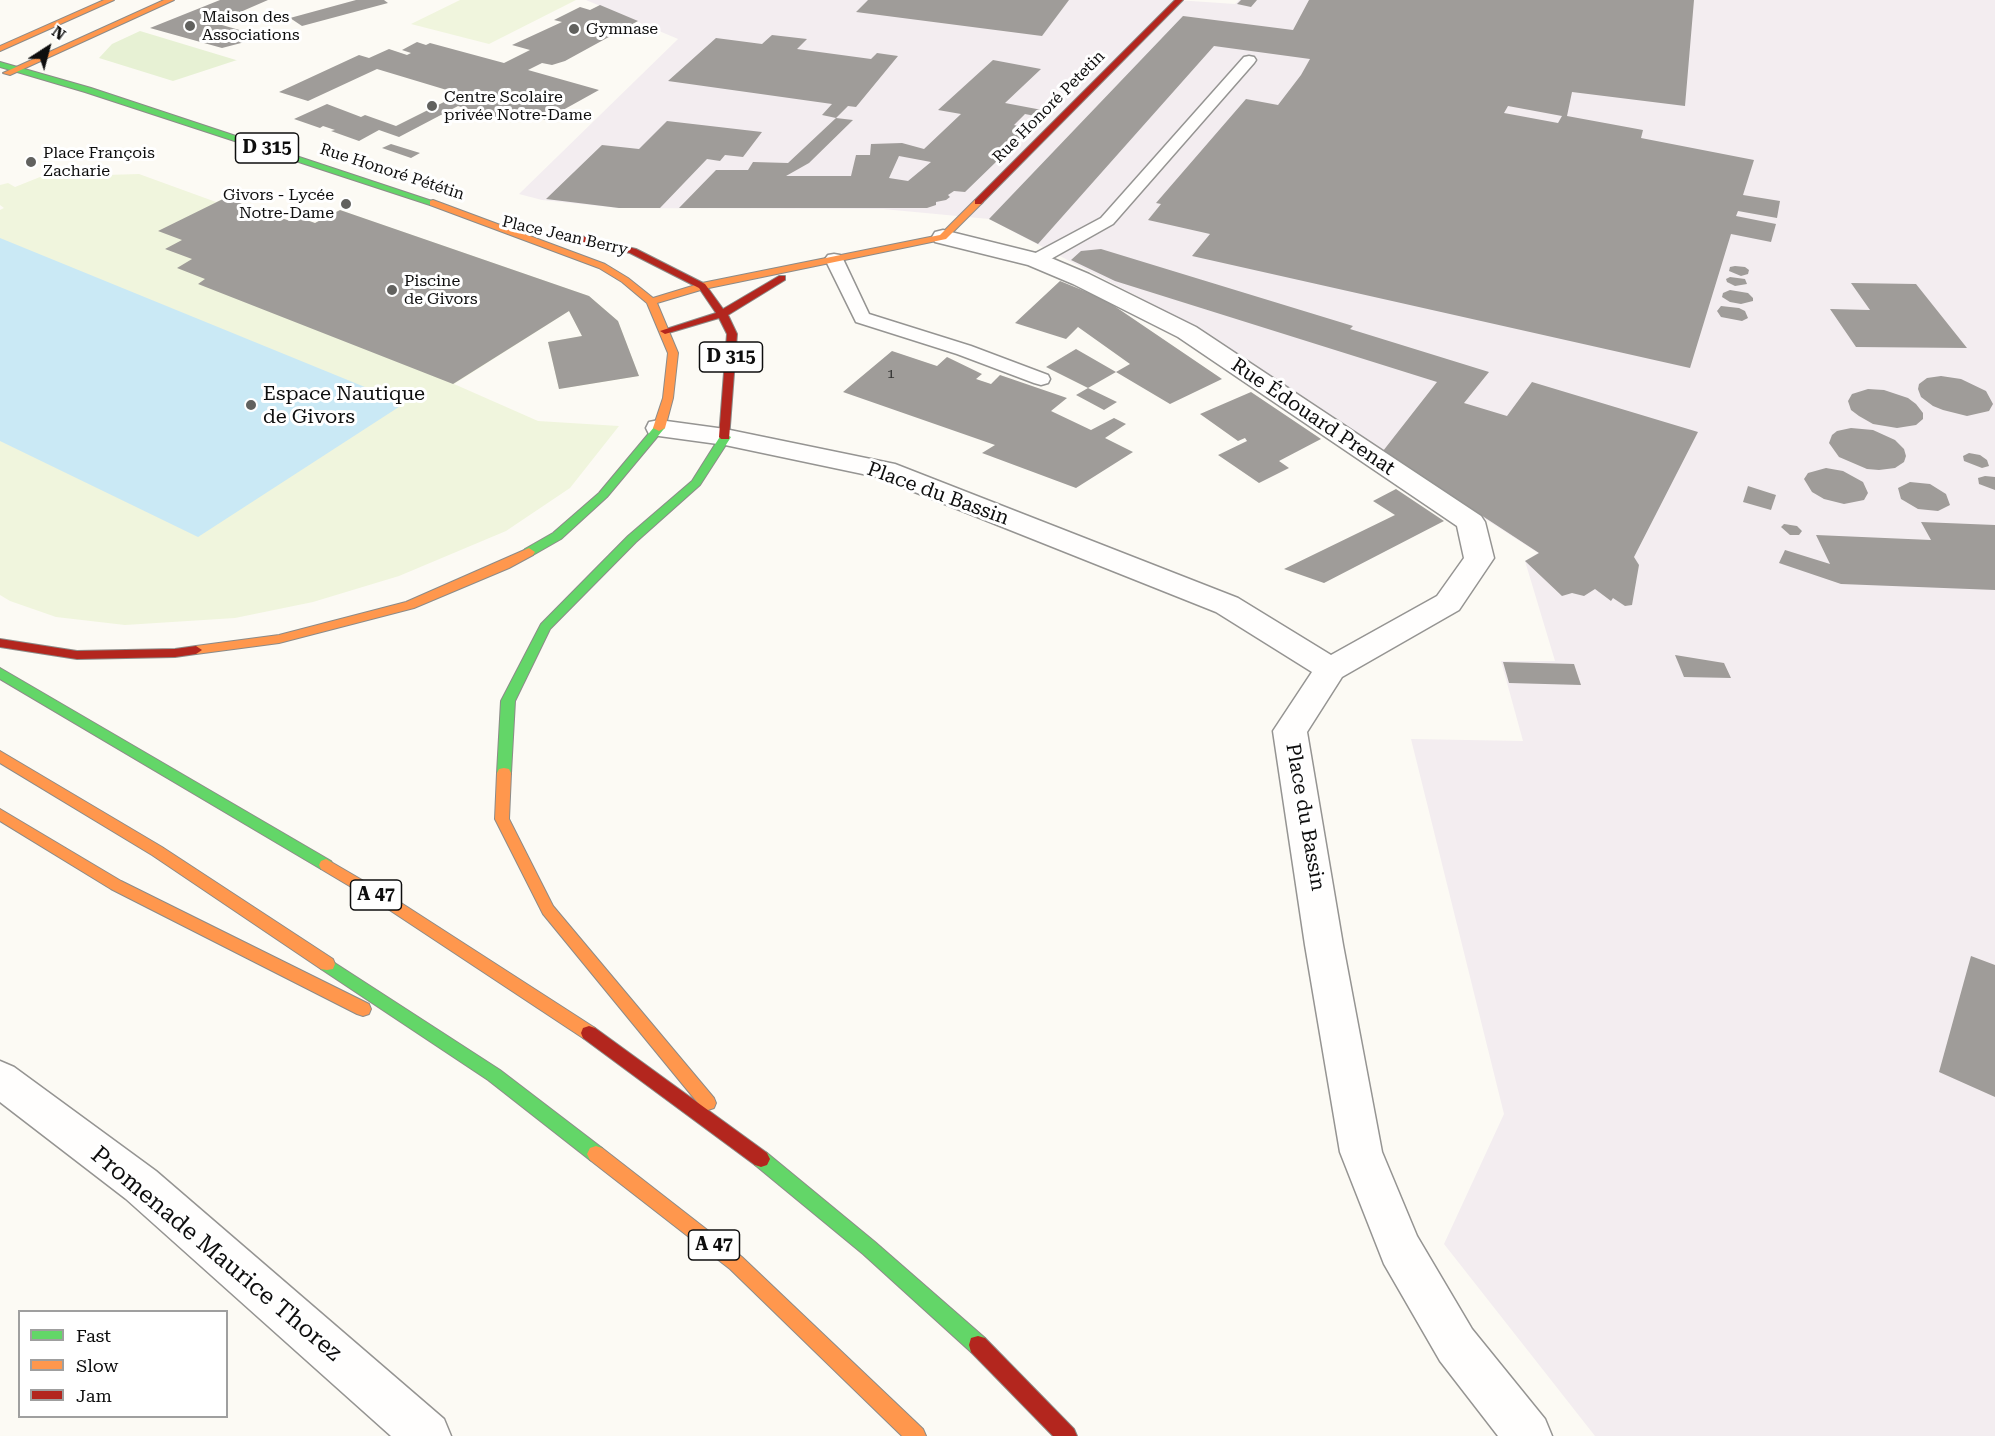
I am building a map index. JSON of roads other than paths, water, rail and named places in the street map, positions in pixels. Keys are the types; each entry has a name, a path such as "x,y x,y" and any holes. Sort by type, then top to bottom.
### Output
{"main road":[{"path":"0,49 110,0"},
{"path":"0,76 170,0"},
{"name":"Rue Honoré Petetin","path":"943,237 1179,0"},
{"name":"Rue Honoré Pététin","path":"0,64 468,214"},
{"name":"Rue Honoré Pététin","path":"33,89 67,84"},
{"name":"Place Jean Berry","path":"468,214 633,251 702,286 722,314 732,334 725,437"},
{"name":"Place Jean Berry","path":"468,214 602,266 625,280 651,302 674,353 668,398 659,428"},
{"name":"D 315","path":"651,302 702,286 943,237"},
{"name":"D 315","path":"665,332 722,314 804,264"},
{"path":"0,643 77,655 175,653 279,639 410,605 505,565 557,536 603,495 659,428"},
{"path":"725,437 696,483 632,539 545,627 508,701 502,819 548,910 738,1139"},
{"name":"A 47","path":"0,674 393,905 562,1013 738,1139 869,1248 972,1339 1067,1436"},
{"name":"A 47","path":"0,756 157,851 494,1075 604,1158 736,1263 916,1436"},
{"path":"0,814 116,885 494,1075"}],"street":[{"name":"Rue Édouard Prenat","path":"943,237 1036,260 1081,279 1187,332 1470,522 1479,558 1448,603 1331,669"},
{"path":"659,428 725,437"},
{"name":"Place du Bassin","path":"725,437 885,470 1227,605 1331,669 1290,731 1324,945 1361,1152 1400,1249 1456,1346 1528,1436"},
{"name":"Promenade Maurice Thorez","path":"0,1078 141,1185 427,1436"}],"lane":[{"path":"1036,260 1107,221 1249,60"},
{"path":"834,259 862,318 964,350 1041,379"}],"water":[{"path":"0,238 405,403 198,537 0,441"}],"place":[{"name":"Maison des Associations","path":"190,26"},
{"name":"Gymnase","path":"574,29"},
{"name":"Centre Scolaire privée Notre-Dame","path":"432,106"},
{"name":"Place François Zacharie","path":"31,162"},
{"name":"Givors - Lycée Notre-Dame","path":"346,204"},
{"name":"Piscine de Givors","path":"392,290"},
{"name":"Espace Nautique de Givors","path":"251,405"}]}
